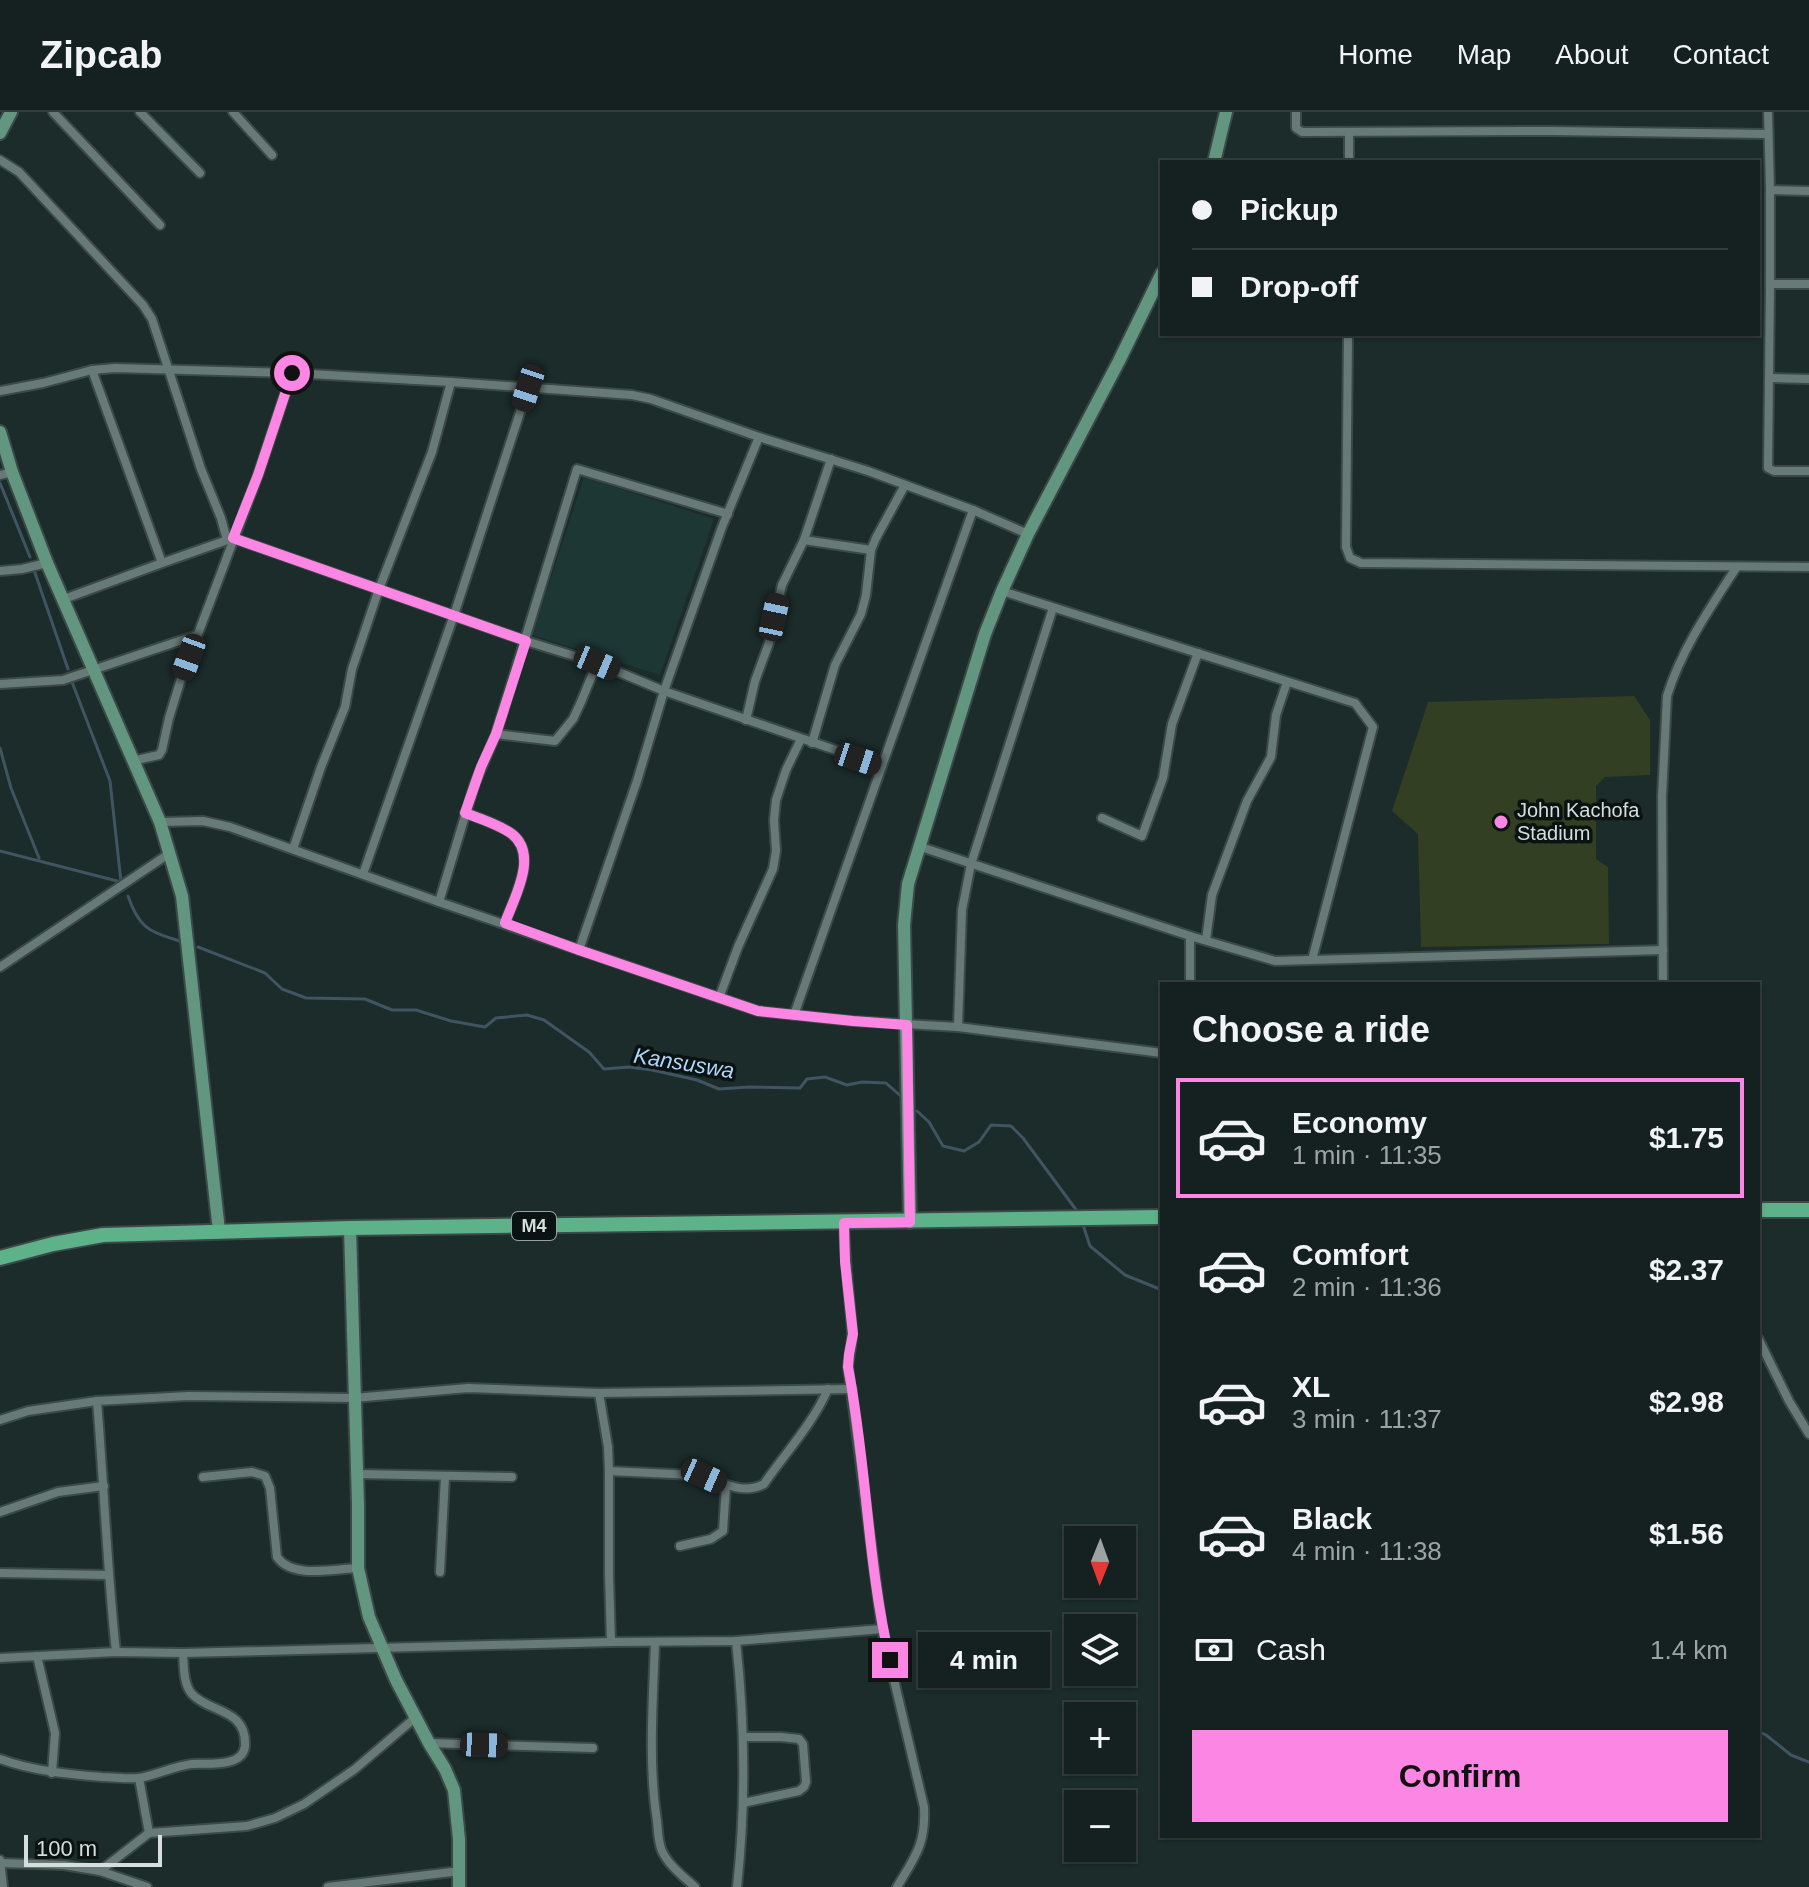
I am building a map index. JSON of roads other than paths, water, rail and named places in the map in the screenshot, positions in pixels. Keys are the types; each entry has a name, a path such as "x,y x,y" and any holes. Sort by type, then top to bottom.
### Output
{"main road":[{"path":"1760,1210 1809,1210"},
{"name":"M4","path":"0,1258 103,1235 350,1228 1160,1217"}],"street":[{"path":"0,133 11,112"},
{"path":"53,112 160,225"},
{"path":"140,112 200,173"},
{"path":"233,112 272,155"},
{"path":"1214,160 1226,112"},
{"path":"1296,112 1298,131 1768,134"},
{"path":"1768,112 1768,468 1774,471 1809,471"},
{"path":"1349,133 1349,160"},
{"path":"0,160 19,172 143,305 157,331 201,469 230,539"},
{"path":"1770,190 1809,191"},
{"path":"910,1222 905,903 918,846 985,634 1002,591 1028,534 1160,277"},
{"path":"1770,284 1809,284"},
{"path":"1348,336 1346,547 1350,558 1361,563 1809,567"},
{"path":"0,391 92,370 115,368 292,373 632,395 831,459 973,510 1028,534"},
{"path":"92,370 162,563"},
{"path":"132,761 161,753 174,698 230,539 258,475 292,373"},
{"path":"1769,378 1809,379"},
{"path":"293,849 345,707 352,669 379,589 432,452 451,382"},
{"path":"363,874 454,615 528,388"},
{"path":"0,432 6,474 64,599 160,822 182,896 219,1231"},
{"path":"579,950 637,781 664,691 759,437"},
{"path":"746,720 782,585 804,540 831,459"},
{"path":"439,902 465,813 496,734 526,641 577,469 728,514"},
{"path":"812,743 835,665 861,614 871,550 905,485"},
{"path":"794,1015 973,510"},
{"path":"64,599 230,539 597,663 664,691 882,766"},
{"path":"804,540 871,550"},
{"path":"0,571 47,563"},
{"path":"1663,982 1662,797 1667,696 1707,612 1736,568"},
{"path":"1002,591 1355,703 1373,727 1312,960"},
{"path":"958,1027 962,910 971,864 1053,608"},
{"path":"0,684 63,680 197,635"},
{"path":"1102,818 1142,836 1163,778 1172,724 1198,653"},
{"path":"496,734 555,741 573,719 597,663"},
{"path":"1206,940 1212,895 1247,801 1271,757 1276,715 1287,682"},
{"path":"719,998 773,869 776,800 801,739"},
{"path":"465,813 496,825 514,836 522,847 524,869 505,923"},
{"path":"160,822 215,823 758,1011 958,1027 1160,1053"},
{"path":"918,846 1275,961 1663,950"},
{"path":"0,967 170,853"},
{"path":"1190,936 1190,982"},
{"path":"844,1223 853,1334 848,1367 882,1629 924,1807 920,1849 897,1887"},
{"path":"350,1228 358,1568 369,1617 396,1680 454,1790 459,1887"},
{"path":"1760,1342 1809,1434"},
{"path":"0,1420 28,1411 97,1401 188,1396 354,1398 468,1388 599,1393 852,1389"},
{"path":"609,1471 704,1476 726,1486 757,1488 764,1484 817,1412 828,1389"},
{"path":"599,1393 608,1447 611,1642"},
{"path":"97,1401 116,1652"},
{"path":"203,1477 252,1472 265,1476 270,1488 277,1557 282,1564 304,1571 358,1568"},
{"path":"357,1474 512,1477"},
{"path":"440,1572 445,1477"},
{"path":"0,1512 58,1492 104,1486"},
{"path":"680,1546 711,1539 723,1531 726,1486"},
{"path":"0,1573 108,1575"},
{"path":"0,1658 116,1652 736,1641 882,1629"},
{"path":"736,1641 743,1737 742,1845 737,1887"},
{"path":"655,1642 653,1748 660,1847 672,1866 695,1887"},
{"path":"0,1759 52,1773 139,1778 188,1765 231,1761 240,1757 245,1744 241,1729 229,1714 190,1693 183,1653"},
{"path":"37,1656 55,1733 52,1773"},
{"path":"100,1871 149,1833 247,1826 275,1818 304,1804 335,1784 416,1717"},
{"path":"743,1737 799,1739 803,1744 806,1782 799,1791 743,1803"},
{"path":"429,1743 593,1748"},
{"path":"139,1778 149,1833"},
{"path":"3,1887 0,1861 100,1871 147,1887"},
{"path":"328,1887 460,1871"}],"waterway":[{"path":"0,483 30,557"},
{"path":"34,570 68,669"},
{"path":"0,851 121,882 110,781 72,682"},
{"path":"0,748 11,788 39,858"},
{"name":"Kansuswa","path":"128,896 142,923 182,942"},
{"name":"Kansuswa","path":"198,947 265,973 282,989 306,998 365,999 392,1010 416,1010 485,1027 496,1018 527,1015 544,1020 589,1052 604,1069 629,1067 652,1070 697,1080 719,1089 800,1088 807,1079 825,1077 847,1085 886,1083 903,1098"},
{"name":"Kansuswa","path":"917,1111 929,1122 943,1146 964,1151 979,1142 991,1125 1011,1126 1077,1211"},
{"name":"Kansuswa","path":"1082,1222 1090,1246 1125,1275 1160,1289"},
{"name":"Kansuswa","path":"1760,1732 1791,1755 1809,1762"}],"place":[{"name":"John Kachofa Stadium","path":"1501,822"}]}
